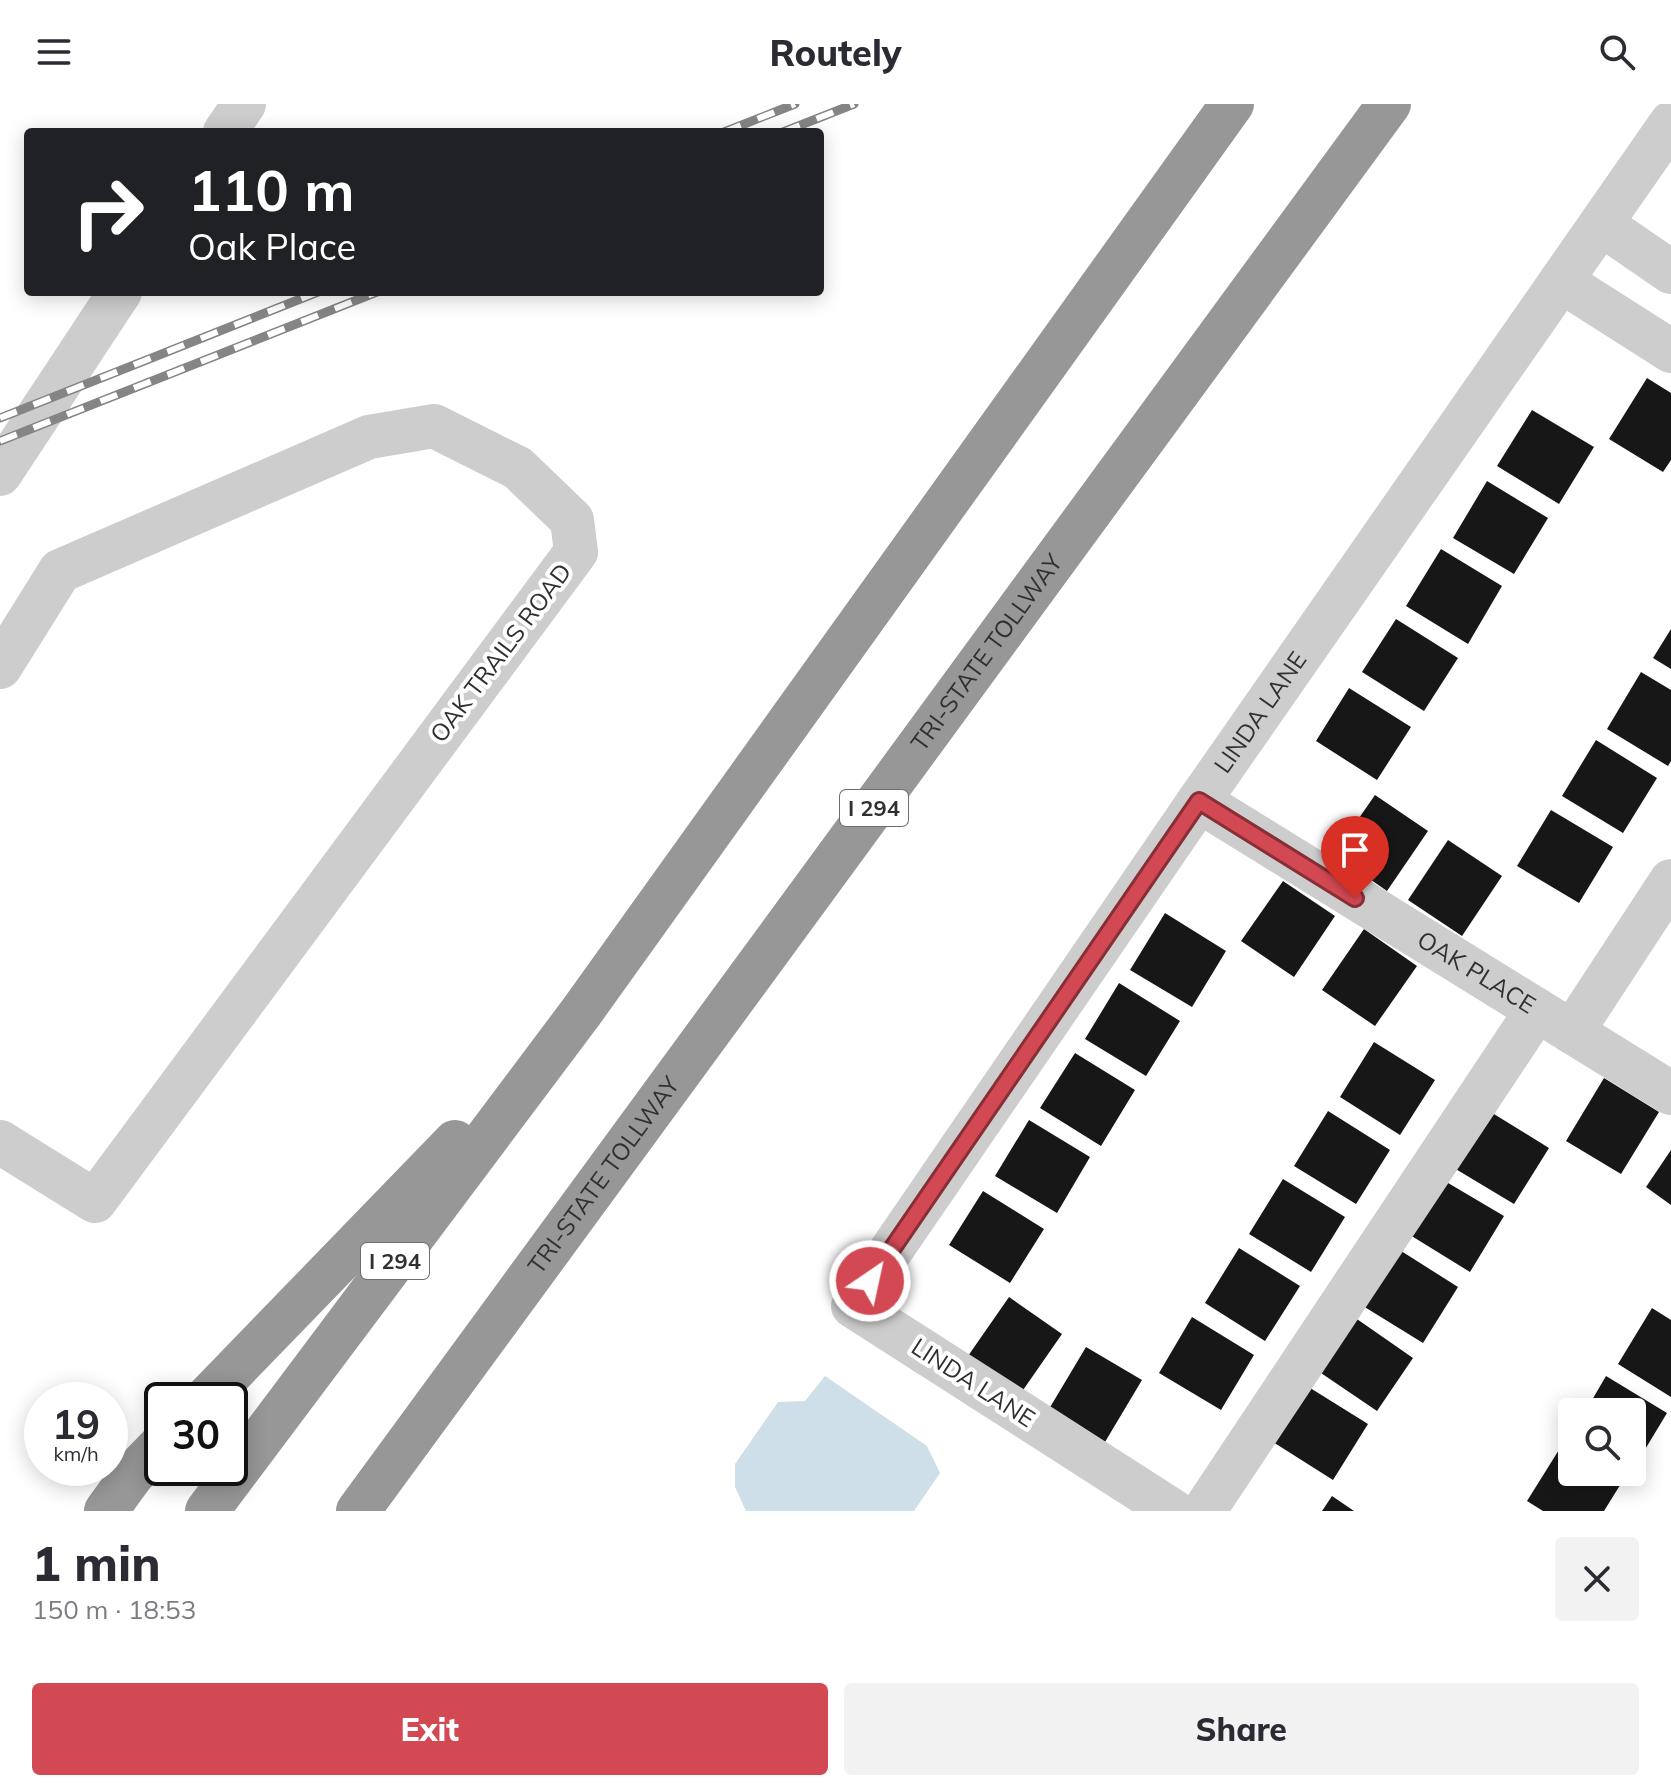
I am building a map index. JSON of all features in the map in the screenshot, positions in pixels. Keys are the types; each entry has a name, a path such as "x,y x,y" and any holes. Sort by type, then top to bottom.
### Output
{"highway":[{"name":"I 294","path":"207,1511 582,1011 1232,104"},
{"name":"TRI-STATE TOLLWAY","path":"358,1511 1389,104"},
{"path":"222,1382 582,1011"},
{"path":"106,1511 144,1463"}],"street":[{"path":"228,128 244,104"},
{"name":"LINDA LANE","path":"1173,1511 853,1306 1199,801 1671,123"},
{"path":"1601,224 1671,272"},
{"path":"1561,281 1671,351"},
{"path":"0,474 117,296"},
{"name":"OAK TRAILS ROAD","path":"0,667 60,571 369,437 434,426 518,468 572,520 576,552 95,1201 0,1142"},
{"name":"OAK PLACE","path":"1199,801 1671,1093"},
{"path":"1204,1511 1554,1021 1671,881"}],"shaded area":[{"path":"825,1376 927,1446 940,1473 914,1511 746,1511 735,1487 735,1464 778,1402 805,1401"}],"building":[{"path":"1647,378 1671,393 1671,460 1663,472 1609,439"},
{"path":"1532,410 1594,447 1559,504 1497,466"},
{"path":"1487,481 1548,518 1514,574 1453,538"},
{"path":"1441,549 1502,586 1468,644 1406,606"},
{"path":"1396,619 1458,658 1424,711 1362,672"},
{"path":"1671,629 1671,669 1653,658"},
{"path":"1641,672 1671,690 1671,761 1668,766 1607,729"},
{"path":"1349,688 1411,727 1377,780 1316,741"},
{"path":"1596,740 1657,778 1623,833 1562,796"},
{"path":"1375,795 1428,831 1387,891 1334,854"},
{"path":"1551,810 1613,847 1579,903 1517,866"},
{"path":"1448,840 1502,876 1462,936 1408,900"},
{"path":"1283,881 1335,916 1294,977 1241,941"},
{"path":"1165,913 1226,951 1192,1007 1130,970"},
{"path":"1364,929 1417,966 1375,1026 1322,990"},
{"path":"1119,983 1180,1021 1146,1076 1085,1039"},
{"path":"1374,1042 1435,1080 1400,1135 1340,1097"},
{"path":"1075,1053 1135,1090 1101,1146 1040,1108"},
{"path":"1604,1078 1659,1112 1621,1174 1566,1141"},
{"path":"1328,1111 1390,1150 1356,1204 1294,1166"},
{"path":"1489,1111 1549,1148 1514,1204 1454,1168"},
{"path":"1029,1120 1090,1157 1057,1213 995,1176"},
{"path":"1671,1150 1671,1205 1646,1187"},
{"path":"1283,1179 1345,1217 1311,1272 1249,1234"},
{"path":"1443,1180 1504,1216 1470,1272 1410,1235"},
{"path":"983,1191 1044,1229 1010,1283 949,1245"},
{"path":"1239,1248 1300,1286 1265,1341 1205,1303"},
{"path":"1398,1249 1458,1287 1423,1343 1363,1306"},
{"path":"1009,1297 1062,1334 1021,1393 968,1356"},
{"path":"1652,1308 1671,1320 1671,1397 1618,1364"},
{"path":"1192,1317 1254,1355 1221,1410 1159,1373"},
{"path":"1354,1317 1413,1358 1377,1411 1318,1371"},
{"path":"1086,1347 1142,1380 1105,1442 1049,1409"},
{"path":"1606,1376 1642,1398 1593,1398"},
{"path":"1307,1386 1368,1424 1333,1480 1273,1442"},
{"path":"1646,1400 1667,1413 1646,1448"},
{"path":"1558,1451 1558,1486 1620,1486 1604,1511 1543,1511 1527,1501"},
{"path":"1332,1496 1354,1511 1322,1511"}],"railway":[{"path":"734,128 795,104"},
{"path":"793,128 854,104"},
{"path":"0,418 308,296"},
{"path":"0,441 367,296"}],"route":[{"path":"870,1281 1199,801 1355,898"}]}
